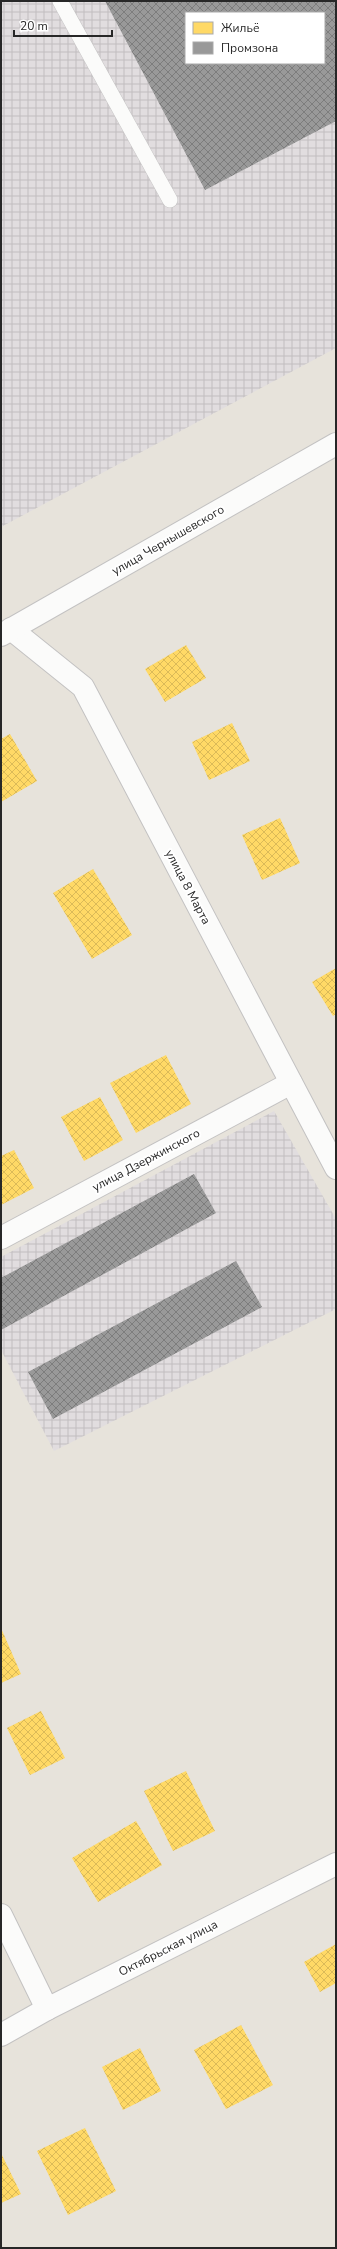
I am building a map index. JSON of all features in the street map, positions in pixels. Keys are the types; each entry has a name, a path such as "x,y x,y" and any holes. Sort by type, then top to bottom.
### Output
{"street":[{"name":"улица Чернышевского","path":"6,632 336,444"},
{"name":"улица 8 Марта","path":"6,632 82,687 336,1168"},
{"name":"улица Дзержинского","path":"1,1238 291,1083"},
{"name":"Октябрьская улица","path":"1,2036 46,2009 336,1864"},
{"path":"1,1915 46,2009"}],"lane":[{"path":"60,1 170,200"}],"shaded area":[{"path":"1,1 336,1 336,348 1,527"},
{"path":"274,1111 336,1219 336,1309 54,1451 1,1350 1,1257"}],"building: Жильё":[{"path":"186,645 206,678 165,702 145,669"},
{"path":"232,723 250,761 209,780 192,742"},
{"path":"10,734 37,781 1,802 1,739"},
{"path":"280,818 300,863 262,880 242,835"},
{"path":"93,869 132,935 92,959 53,893"},
{"path":"336,968 336,1014 333,1016 312,982"},
{"path":"166,1055 191,1104 136,1133 110,1083"},
{"path":"100,1097 123,1140 84,1161 61,1117"},
{"path":"14,1150 34,1188 1,1205 1,1156"},
{"path":"1,1628 21,1674 1,1683"},
{"path":"41,1711 65,1758 30,1775 7,1728"},
{"path":"186,1771 215,1831 173,1851 144,1791"},
{"path":"136,1821 162,1865 98,1902 72,1858"},
{"path":"336,1944 336,1983 320,1992 304,1962"},
{"path":"241,2025 273,2085 226,2109 194,2050"},
{"path":"140,2048 161,2091 123,2110 102,2067"},
{"path":"85,2128 116,2191 68,2215 37,2151"},
{"path":"1,2153 21,2194 1,2203"}],"building: Промзона":[{"path":"105,1 336,1 336,121 205,190"},
{"path":"194,1174 216,1213 1,1330 1,1278"},
{"path":"236,1261 262,1307 53,1419 28,1372"}]}
